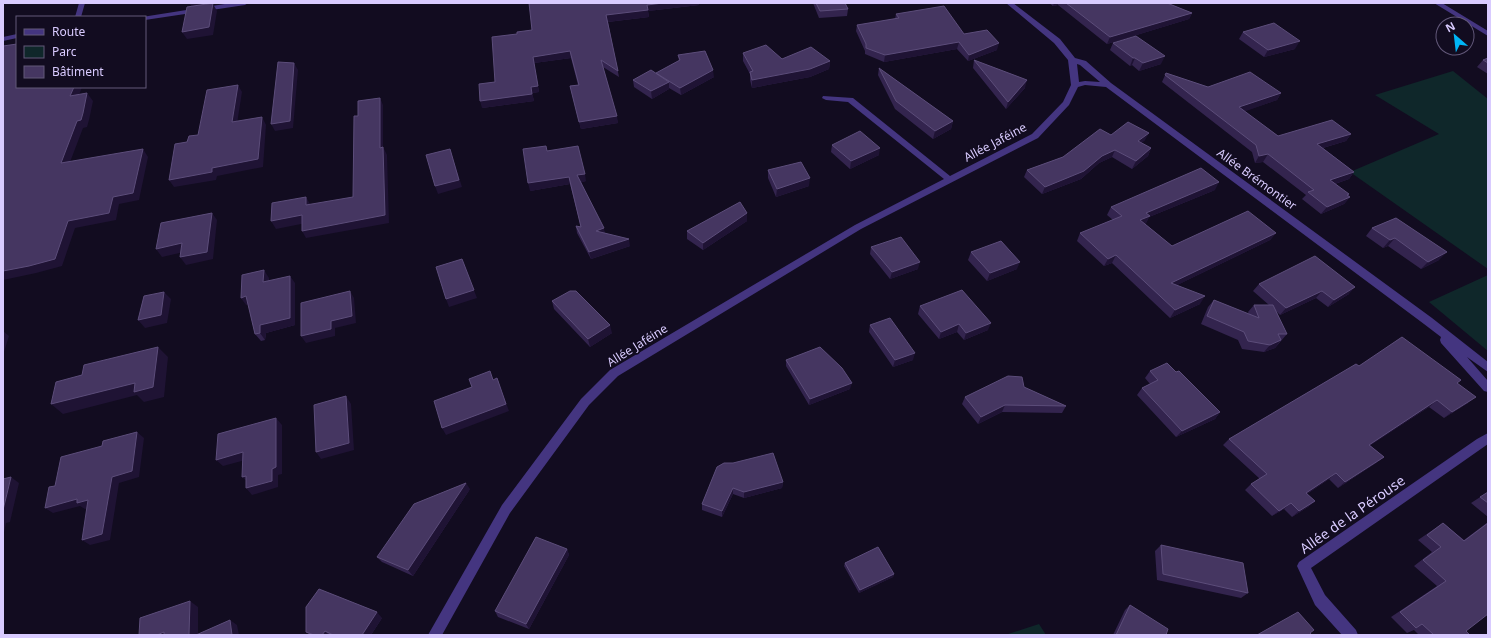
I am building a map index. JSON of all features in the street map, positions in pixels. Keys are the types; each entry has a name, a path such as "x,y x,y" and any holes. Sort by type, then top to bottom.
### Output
{"street":[{"path":"78,16 82,3"},
{"path":"146,18 245,3"},
{"path":"1009,3 1057,41 1072,60 1075,85 1085,83 1108,85"},
{"path":"1437,3 1488,34"},
{"path":"3,39 16,36"},
{"name":"Allée Brémontier","path":"1072,60 1083,63 1108,85 1428,321 1488,368"},
{"name":"Allée Jaféine","path":"435,635 506,509 585,402 614,373 858,227 1035,136 1066,103 1075,85"},
{"path":"826,98 850,100 950,180"},
{"name":"Allée Brémontier","path":"1428,321 1488,388"},
{"name":"Allée de la Pérouse","path":"1351,635 1320,600 1303,566 1488,438"}],"green space":[{"path":"1453,71 1488,99 1488,269 1350,172 1439,134 1375,95"},
{"path":"1488,275 1488,351 1429,302"},
{"path":"1039,624 1046,635 1005,635"}],"building":[{"path":"213,3 209,27 182,32 187,7"},
{"path":"529,3 663,3 647,5 648,10 606,15 618,71 601,60 617,116 579,122 570,86 579,85 570,51 533,57 538,86 531,87 532,94 480,101 479,84 495,82 492,37 517,34 517,32 532,30"},
{"path":"816,3 845,3 848,9 820,11"},
{"path":"1066,3 1167,3 1192,13 1110,37"},
{"path":"944,6 964,34 987,30 999,43 969,55 959,42 885,55 866,48 866,44 857,25 899,18 896,14"},
{"path":"1274,23 1300,41 1268,50 1243,32"},
{"path":"1136,36 1165,56 1143,63 1133,58 1113,43"},
{"path":"16,44 16,88 74,88 70,96 87,93 81,120 77,121 61,163 143,149 133,193 113,197 109,213 68,221 55,259 3,271 3,46"},
{"path":"766,45 782,59 811,47 830,61 810,69 752,80 750,72 753,71 743,53"},
{"path":"705,51 713,70 680,88 656,73 680,60 678,55"},
{"path":"1488,58 1488,63 1483,60"},
{"path":"974,60 1027,80 1008,102"},
{"path":"278,62 294,63 290,121 271,124"},
{"path":"879,68 953,121 935,131 896,101"},
{"path":"651,70 669,82 651,91 633,80"},
{"path":"1250,72 1281,93 1239,107 1278,136 1332,120 1351,134 1317,144 1354,172 1330,180 1349,194 1347,195 1350,197 1327,207 1308,192 1314,190 1268,154 1259,156 1256,145 1165,75 1166,73 1208,87"},
{"path":"238,85 232,122 262,117 258,159 212,168 212,172 169,180 175,144 187,142 189,136 198,135 207,90"},
{"path":"380,98 380,148 383,147 385,215 302,231 302,215 271,221 272,203 306,197 306,205 353,197 354,116 358,116 358,101"},
{"path":"1128,122 1149,133 1138,141 1151,148 1136,161 1115,150 1102,156 1084,171 1045,187 1027,170 1063,157 1100,129 1111,135"},
{"path":"860,131 880,148 851,161 832,145"},
{"path":"546,146 547,151 578,146 585,174 577,175 604,228 596,231 629,239 589,252 576,226 581,227 569,177 528,183 523,149"},
{"path":"450,149 459,180 435,186 426,155"},
{"path":"801,162 810,178 777,189 768,170"},
{"path":"1201,168 1219,182 1146,213 1150,216 1140,220 1172,246 1248,211 1276,233 1171,283 1205,296 1175,310 1116,255 1108,259 1080,233 1122,216 1111,207"},
{"path":"740,202 747,213 703,243 687,231"},
{"path":"212,213 207,252 180,257 182,243 156,249 161,223"},
{"path":"1396,218 1447,252 1428,262 1395,238 1390,240 1372,228"},
{"path":"901,237 920,262 892,272 871,247"},
{"path":"1001,241 1020,262 990,273 971,252"},
{"path":"1315,256 1355,287 1334,300 1322,291 1286,308 1259,284"},
{"path":"462,259 474,290 446,299 436,267"},
{"path":"264,270 263,282 290,276 290,318 260,325 260,333 255,334 246,296 241,298 242,275"},
{"path":"962,290 991,323 966,333 959,324 941,332 920,306"},
{"path":"350,291 352,316 331,321 331,329 301,336 301,303"},
{"path":"570,291 576,291 610,325 588,339 552,301"},
{"path":"164,292 161,315 138,320 144,296"},
{"path":"1214,300 1259,318 1254,305 1273,305 1287,334 1278,334 1281,340 1270,345 1248,341 1244,332 1207,316"},
{"path":"890,318 915,353 895,360 870,325"},
{"path":"1402,337 1461,380 1457,383 1476,397 1452,412 1437,400 1369,445 1384,457 1345,482 1336,473 1306,493 1315,501 1299,511 1291,503 1279,511 1251,484 1267,474 1229,439 1356,364 1359,366"},
{"path":"158,347 153,387 134,392 135,383 51,404 56,382 82,375 84,365"},
{"path":"820,347 842,368 852,383 810,399 786,360"},
{"path":"1167,363 1176,372 1179,371 1220,412 1182,431 1142,388 1158,380 1150,371"},
{"path":"490,371 493,380 497,378 506,404 442,428 434,401 472,387 469,379"},
{"path":"1008,376 1022,377 1024,387 1066,406 1005,405 981,417 965,397"},
{"path":"346,396 349,443 316,452 314,405"},
{"path":"276,418 276,467 272,469 272,481 246,488 246,476 242,477 243,452 216,460 218,434"},
{"path":"137,432 132,471 112,477 102,534 82,540 88,500 77,503 77,499 45,508 49,487 55,486 61,457 102,446 103,441"},
{"path":"773,453 783,482 744,492 733,488 722,511 702,504 717,467 724,463 733,463"},
{"path":"11,477 3,510 3,479"},
{"path":"466,483 408,570 377,557 414,504"},
{"path":"1488,492 1488,503 1480,497"},
{"path":"1443,523 1464,541 1488,523 1488,614 1466,631 1470,635 1434,635 1422,624 1416,628 1400,612 1446,581 1423,560 1441,547 1427,535"},
{"path":"536,537 567,549 526,624 495,611"},
{"path":"1161,545 1243,563 1248,593 1163,574"},
{"path":"878,547 894,574 860,590 845,563"},
{"path":"319,589 377,612 362,635 333,635 325,631 322,635 314,635 306,632 306,607"},
{"path":"190,601 189,635 164,635 164,632 157,635 139,635 140,618"},
{"path":"1130,605 1168,629 1166,635 1116,635"},
{"path":"1298,612 1314,630 1310,633 1312,635 1257,635"},
{"path":"230,620 232,635 196,635"}]}
